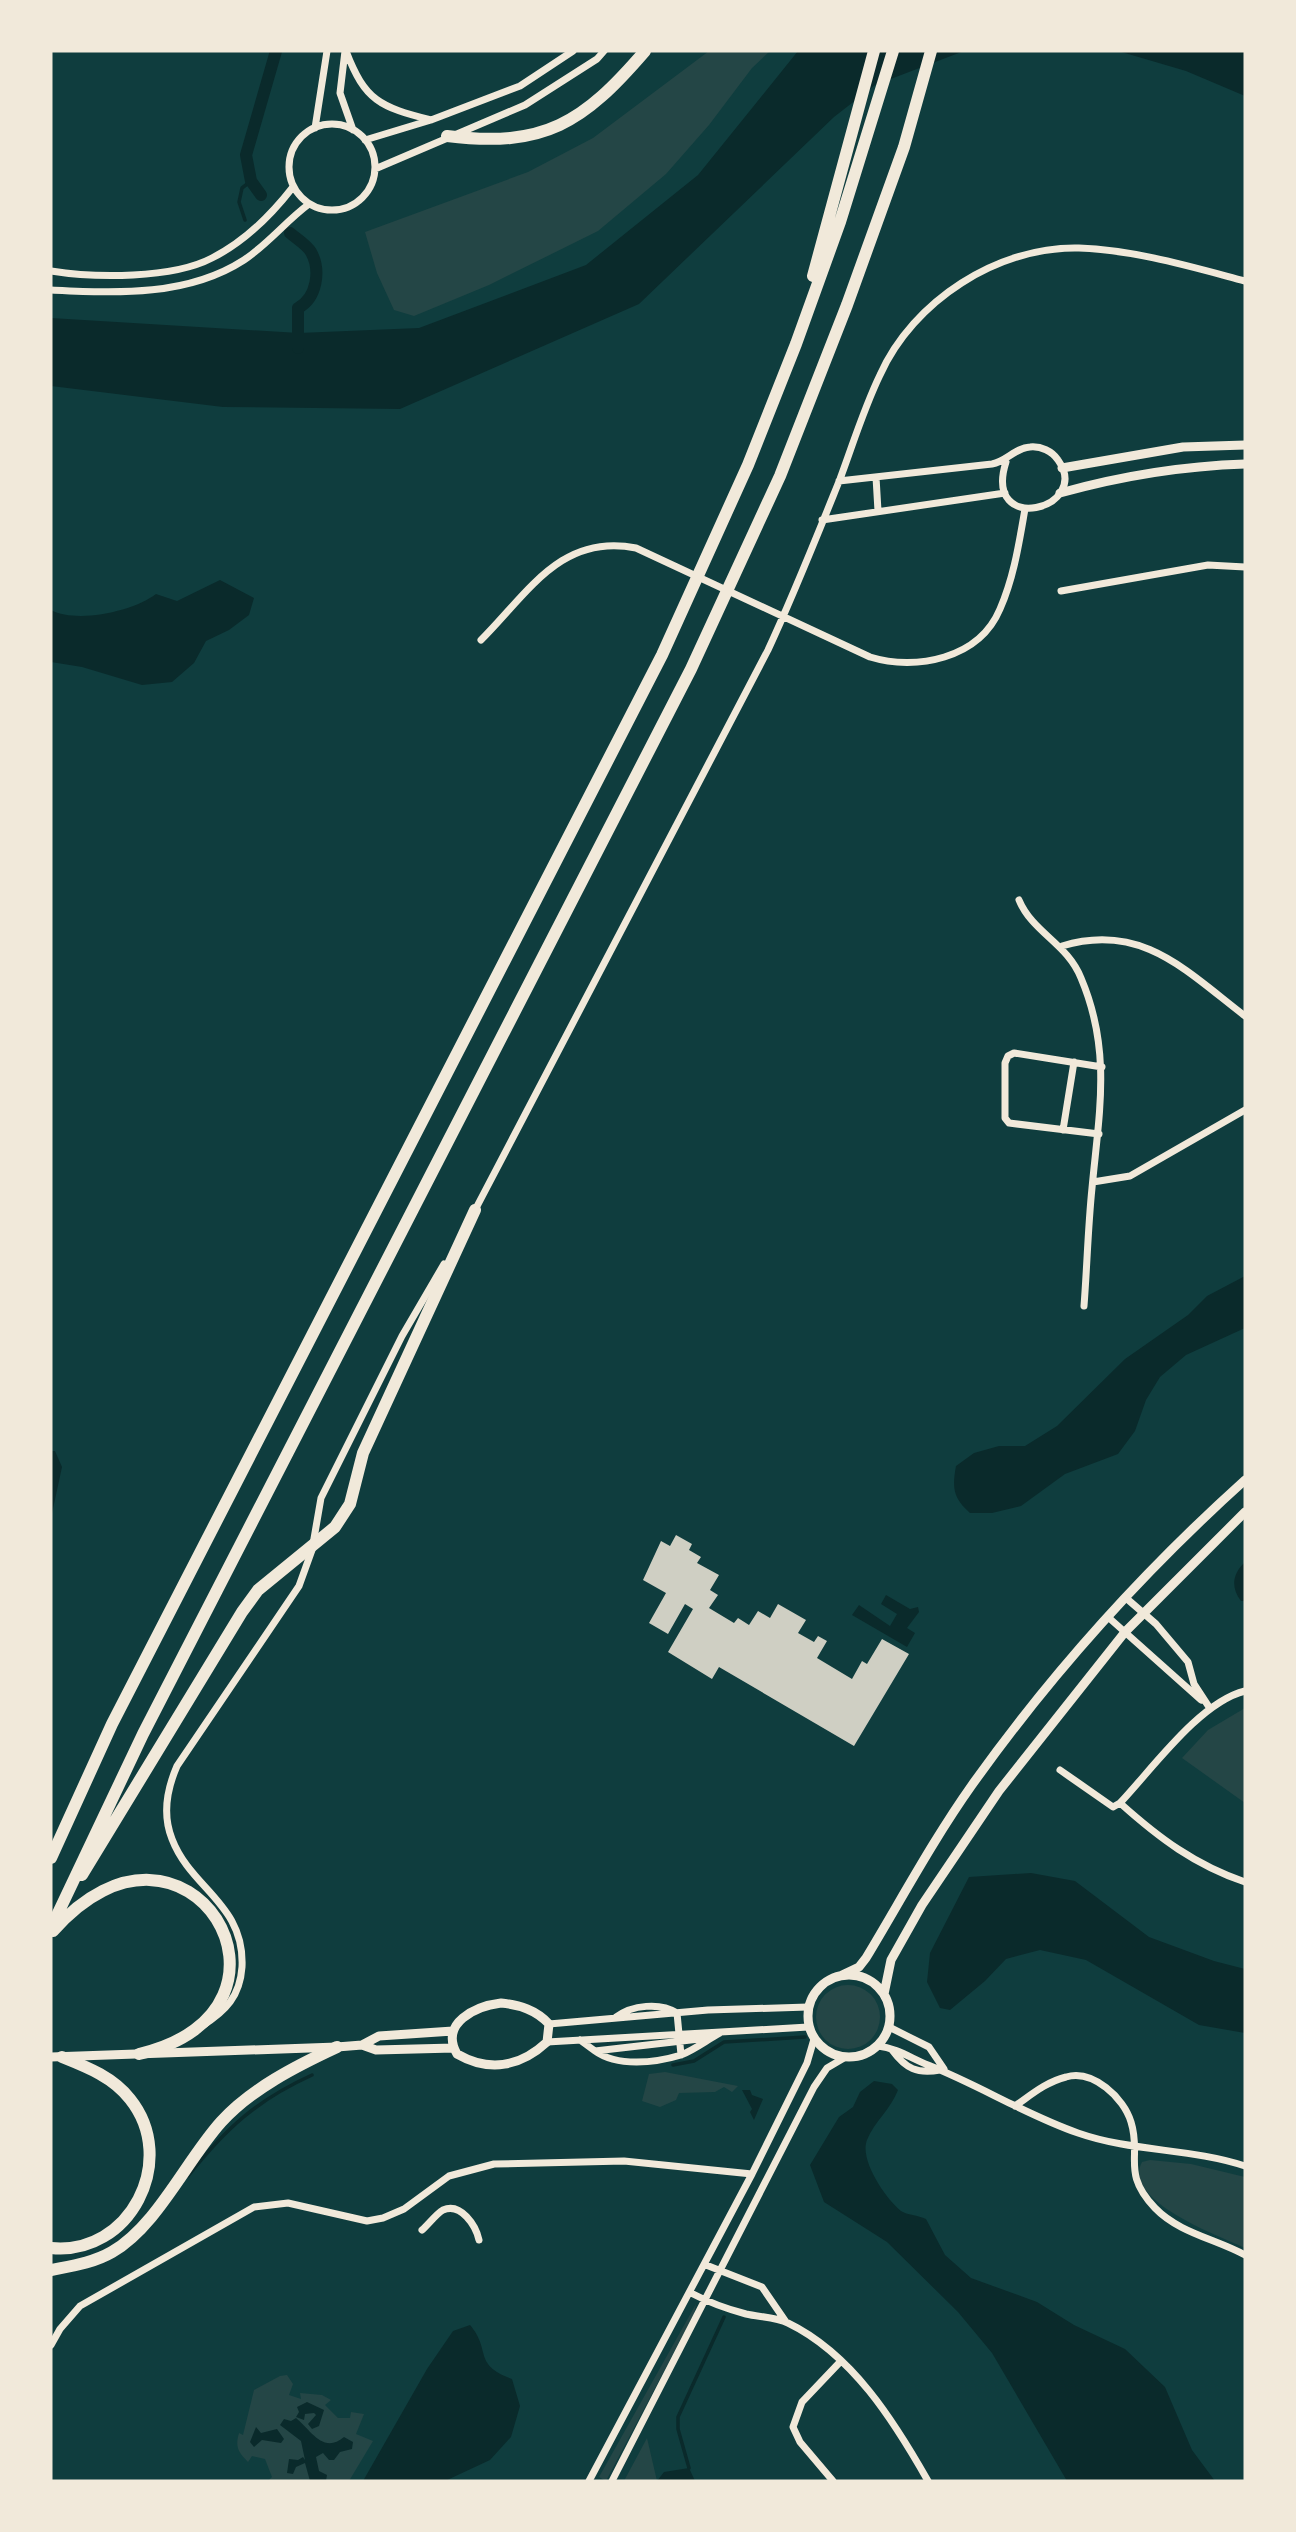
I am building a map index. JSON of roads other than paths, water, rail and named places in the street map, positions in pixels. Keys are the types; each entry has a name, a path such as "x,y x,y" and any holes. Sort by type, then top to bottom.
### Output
{"highway":[{"path":"447,136 487,141 529,137 541,132 578,116 611,90 645,51"},
{"path":"796,344 874,51"},
{"path":"51,1858 112,1724 662,655 747,466 796,344 868,137 893,51"},
{"path":"51,1931 143,1734 691,669 780,476 904,147 931,51"},
{"path":"60,1908 242,1612 258,1590 335,1527 345,1515 363,1453 475,1210"},
{"path":"51,1847 69,1816"},
{"path":"51,1931 83,1902 118,1882 150,1878 167,1882 191,1894 217,1920 225,1937 230,1966 226,1993 202,2026 175,2043 139,2054"},
{"path":"51,2270 96,2259 122,2246 144,2223 212,2133 234,2110 284,2074 337,2047"},
{"path":"51,2248 85,2245 121,2224 143,2193 151,2161 145,2125 129,2098 105,2077 57,2057"}],"street":[{"path":"315,128 327,51"},
{"path":"346,51 340,93 353,130"},
{"path":"346,51 357,79 371,98 390,110 431,120"},
{"path":"365,140 431,120 520,86 573,51"},
{"path":"375,169 525,105 597,59 604,51"},
{"path":"328,125 353,130 365,140 373,154 375,169 370,186 359,201 352,205 326,210 309,204 293,187 290,159 295,146 315,128 328,125"},
{"path":"51,271 116,275 180,268 212,259 248,234 293,187"},
{"path":"51,290 136,293 199,281 243,260 309,204"},
{"path":"202,2026 222,2013 238,1989 242,1957 240,1940 225,1909 182,1858 171,1838 166,1804 170,1783 177,1766 299,1586 312,1550 321,1498 402,1336 475,1210 768,650 795,592 880,373 903,336 930,305 991,266 1024,253 1077,248 1121,251 1245,281"},
{"path":"1062,468 1183,447 1245,445"},
{"path":"839,481 1006,461 1021,449 1041,448 1051,452 1062,468 1064,481 1060,493 1051,504 1039,509 1025,509 1013,504 1005,493 1001,477 1006,461"},
{"path":"1060,493 1112,479 1193,466 1245,464"},
{"path":"876,477 878,511"},
{"path":"822,520 1005,493"},
{"path":"481,640 560,560 580,549 604,544 636,548 842,646 894,664 925,664 965,647 985,630 999,612 1012,577 1025,509"},
{"path":"1061,591 1208,565 1245,567"},
{"path":"1019,901 1036,926 1062,946 1080,975 1096,1016 1102,1067 1099,1135 1084,1306"},
{"path":"1062,946 1106,938 1145,945 1172,959 1245,1016"},
{"path":"1099,1135 1017,1124 1005,1118 1006,1063 1008,1056 1014,1053 1102,1067"},
{"path":"1063,1130 1074,1062"},
{"path":"1093,1182 1130,1176 1245,1110"},
{"path":"845,2058 822,2048 808,2026 808,2007 822,1985 859,1967 866,1958 971,1786 1044,1691 1126,1598 1245,1480"},
{"path":"612,2481 814,2087 827,2068 878,2046 889,2027 890,2016 884,1994 891,1960 947,1864 1047,1727 1125,1632 1245,1512"},
{"path":"1126,1598 1188,1662 1194,1684 1209,1707"},
{"path":"1108,1617 1209,1707"},
{"path":"1060,1770 1113,1807 1120,1803 1209,1707 1228,1695 1245,1690"},
{"path":"1120,1803 1179,1853 1216,1872 1245,1882"},
{"path":"840,1976 865,1978 884,1994"},
{"path":"454,2048 453,2031 460,2020 472,2011 501,2003 533,2011 549,2024 677,2013 808,2007"},
{"path":"677,2013 681,2055"},
{"path":"548,2042 549,2024"},
{"path":"595,2051 724,2031 808,2026"},
{"path":"889,2027 929,2047 944,2070 1014,2106 1079,2134 1133,2147 1227,2160 1245,2166"},
{"path":"57,2057 337,2047 362,2045 379,2036 453,2031"},
{"path":"580,2040 605,2058 622,2062 681,2055 724,2031"},
{"path":"362,2045 376,2050 454,2048 466,2059 496,2066 526,2059 548,2042 712,2037"},
{"path":"589,2481 706,2265 807,2063 814,2039"},
{"path":"878,2046 890,2047 903,2065 921,2073 944,2070"},
{"path":"1014,2106 1048,2083 1070,2076 1093,2081 1109,2089 1122,2102 1132,2124 1132,2167 1140,2188 1156,2209 1184,2229 1245,2255"},
{"path":"51,2345 60,2329 80,2306 254,2207 288,2203 367,2221 404,2209 449,2176 494,2164 624,2161 752,2174"},
{"path":"422,2230 443,2210 456,2209 466,2216 479,2240"},
{"path":"706,2265 762,2287 786,2322"},
{"path":"691,2293 746,2314 786,2322 829,2350 869,2390 908,2445 928,2481"},
{"path":"833,2481 800,2442 793,2427 802,2402 840,2362"}],"waterway":[{"path":"261,195 251,181 246,155 276,51"},
{"path":"245,220 239,202 242,188 251,181"},
{"path":"290,233 309,249 316,267 313,291 298,308 298,348"},
{"path":"673,2065 694,2061 724,2042 805,2037"},
{"path":"188,2176 216,2143 244,2117 275,2095 312,2075"},
{"path":"689,2468 678,2429 678,2417 724,2317"}]}
